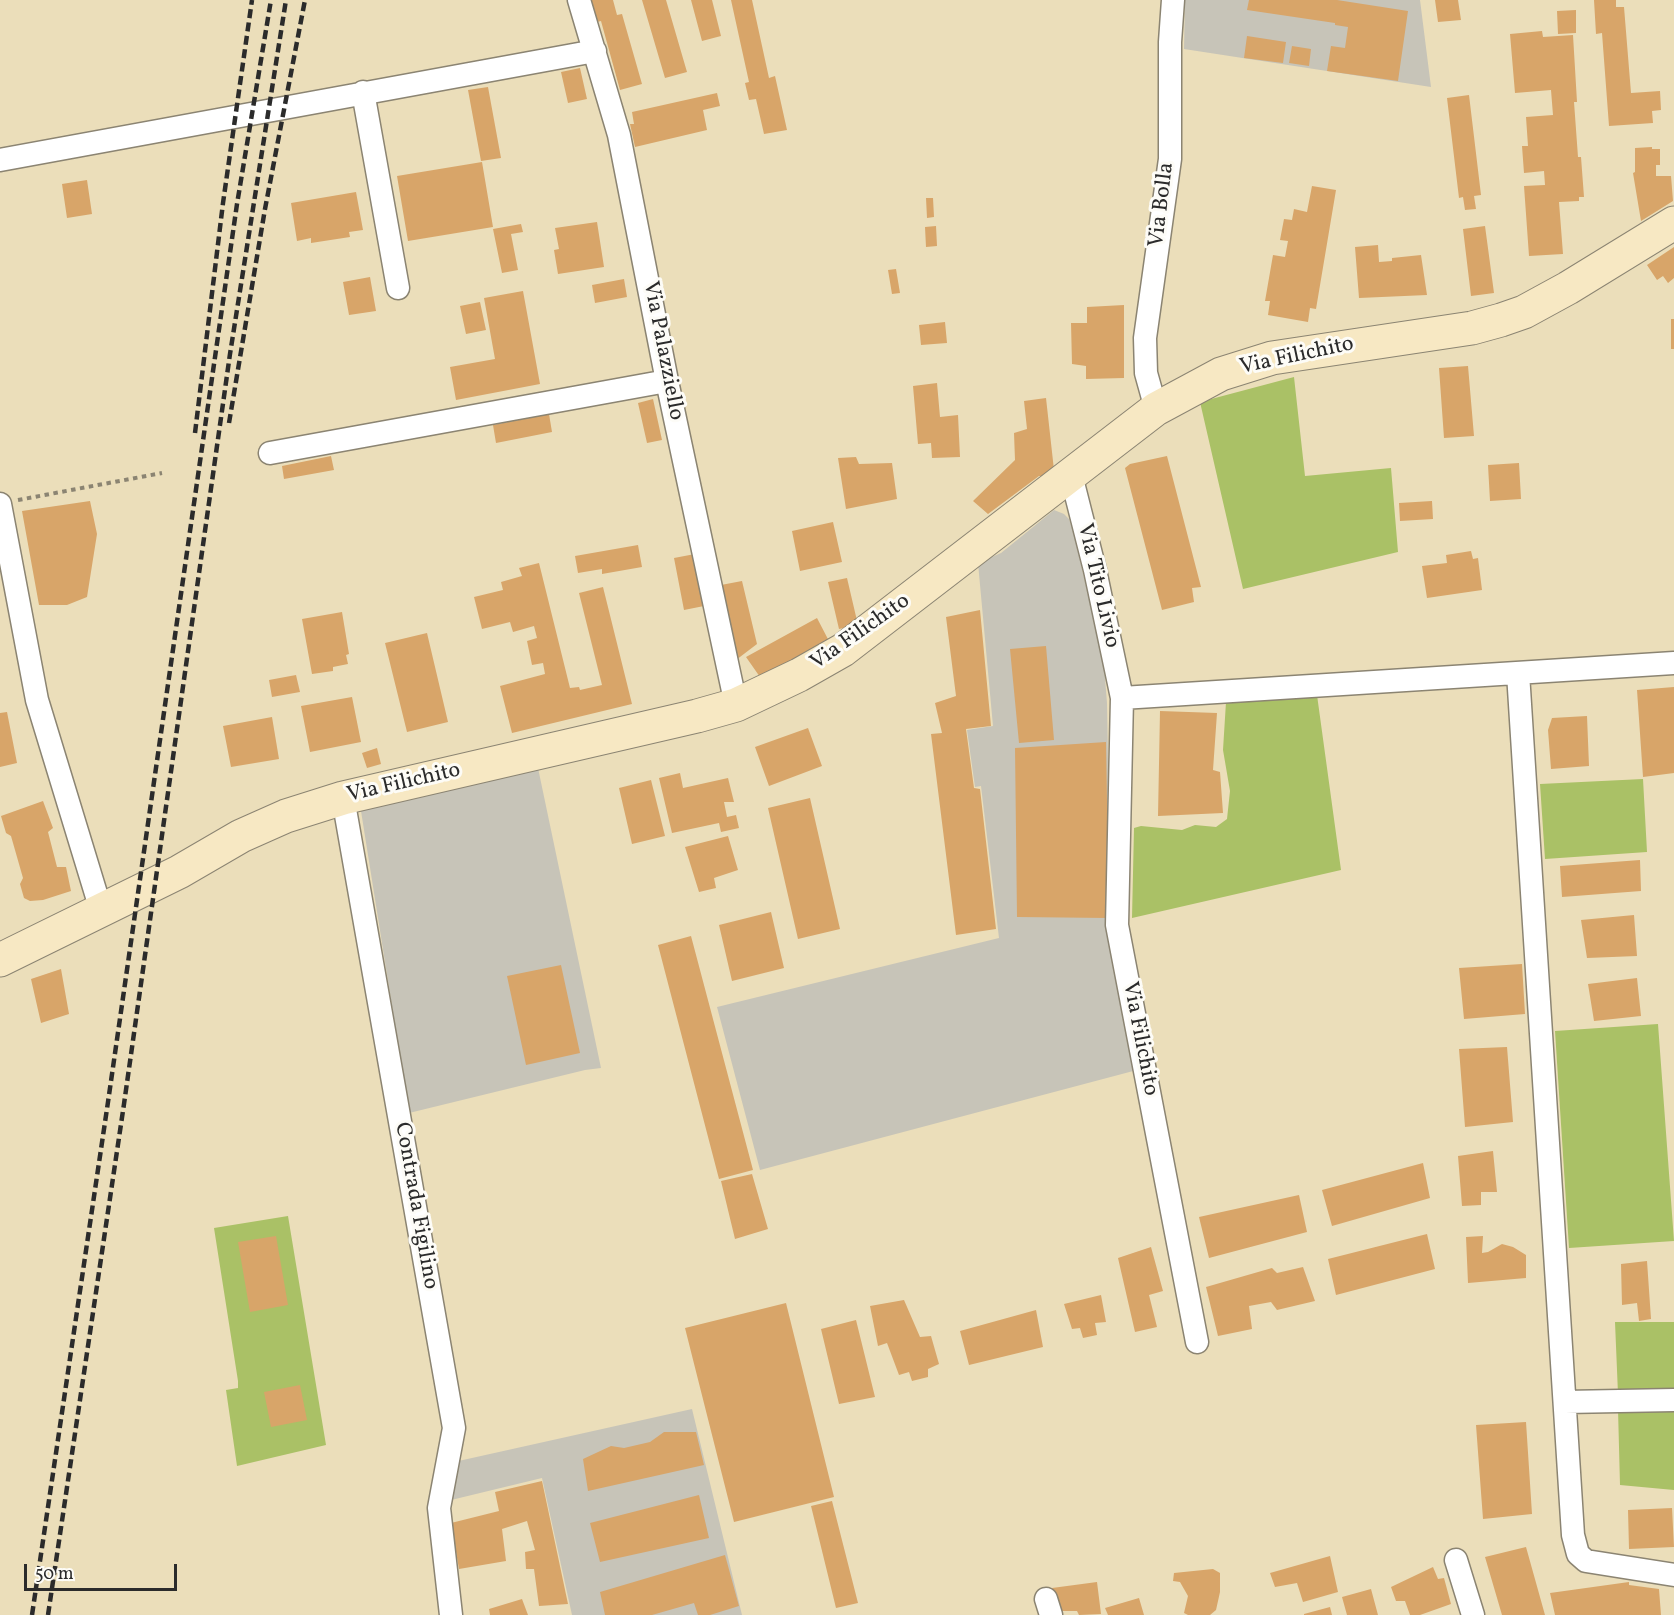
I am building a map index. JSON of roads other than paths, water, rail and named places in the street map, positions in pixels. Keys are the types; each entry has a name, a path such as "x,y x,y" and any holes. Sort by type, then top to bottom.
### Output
{"street":[{"name":"Via Palazziello","path":"579,0 619,135 667,381 736,705"},
{"name":"Via Bolla","path":"1156,409 1146,373 1145,338 1170,159 1170,42 1173,0"},
{"path":"0,160 595,51"},
{"path":"363,92 398,288"},
{"name":"Via Filichito","path":"0,960 179,872 241,836 286,816 343,798 736,705 799,675 843,650 1156,409 1221,374 1272,358 1472,328 1501,320 1524,312 1568,288 1674,223"},
{"path":"270,453 667,381"},
{"name":"Via Tito Livio","path":"1071,475 1095,570 1122,698"},
{"path":"6,502 37,700 100,910"},
{"path":"1122,698 1674,663"},
{"path":"1518,673 1573,1535 1578,1554 1586,1561 1674,1575"},
{"name":"Via Filichito","path":"1122,698 1117,925 1197,1342"},
{"name":"Contrada Figilino","path":"343,798 454,1428 439,1508 451,1615"},
{"path":"1564,1402 1674,1400"},
{"path":"1456,1560 1473,1615"}],"railway":[{"path":"195,433 223,203 252,0"},
{"path":"32,1615 237,204 271,0"},
{"path":"48,1615 124,1104 230,354 286,0"},
{"path":"229,423 265,209 305,0"}]}
